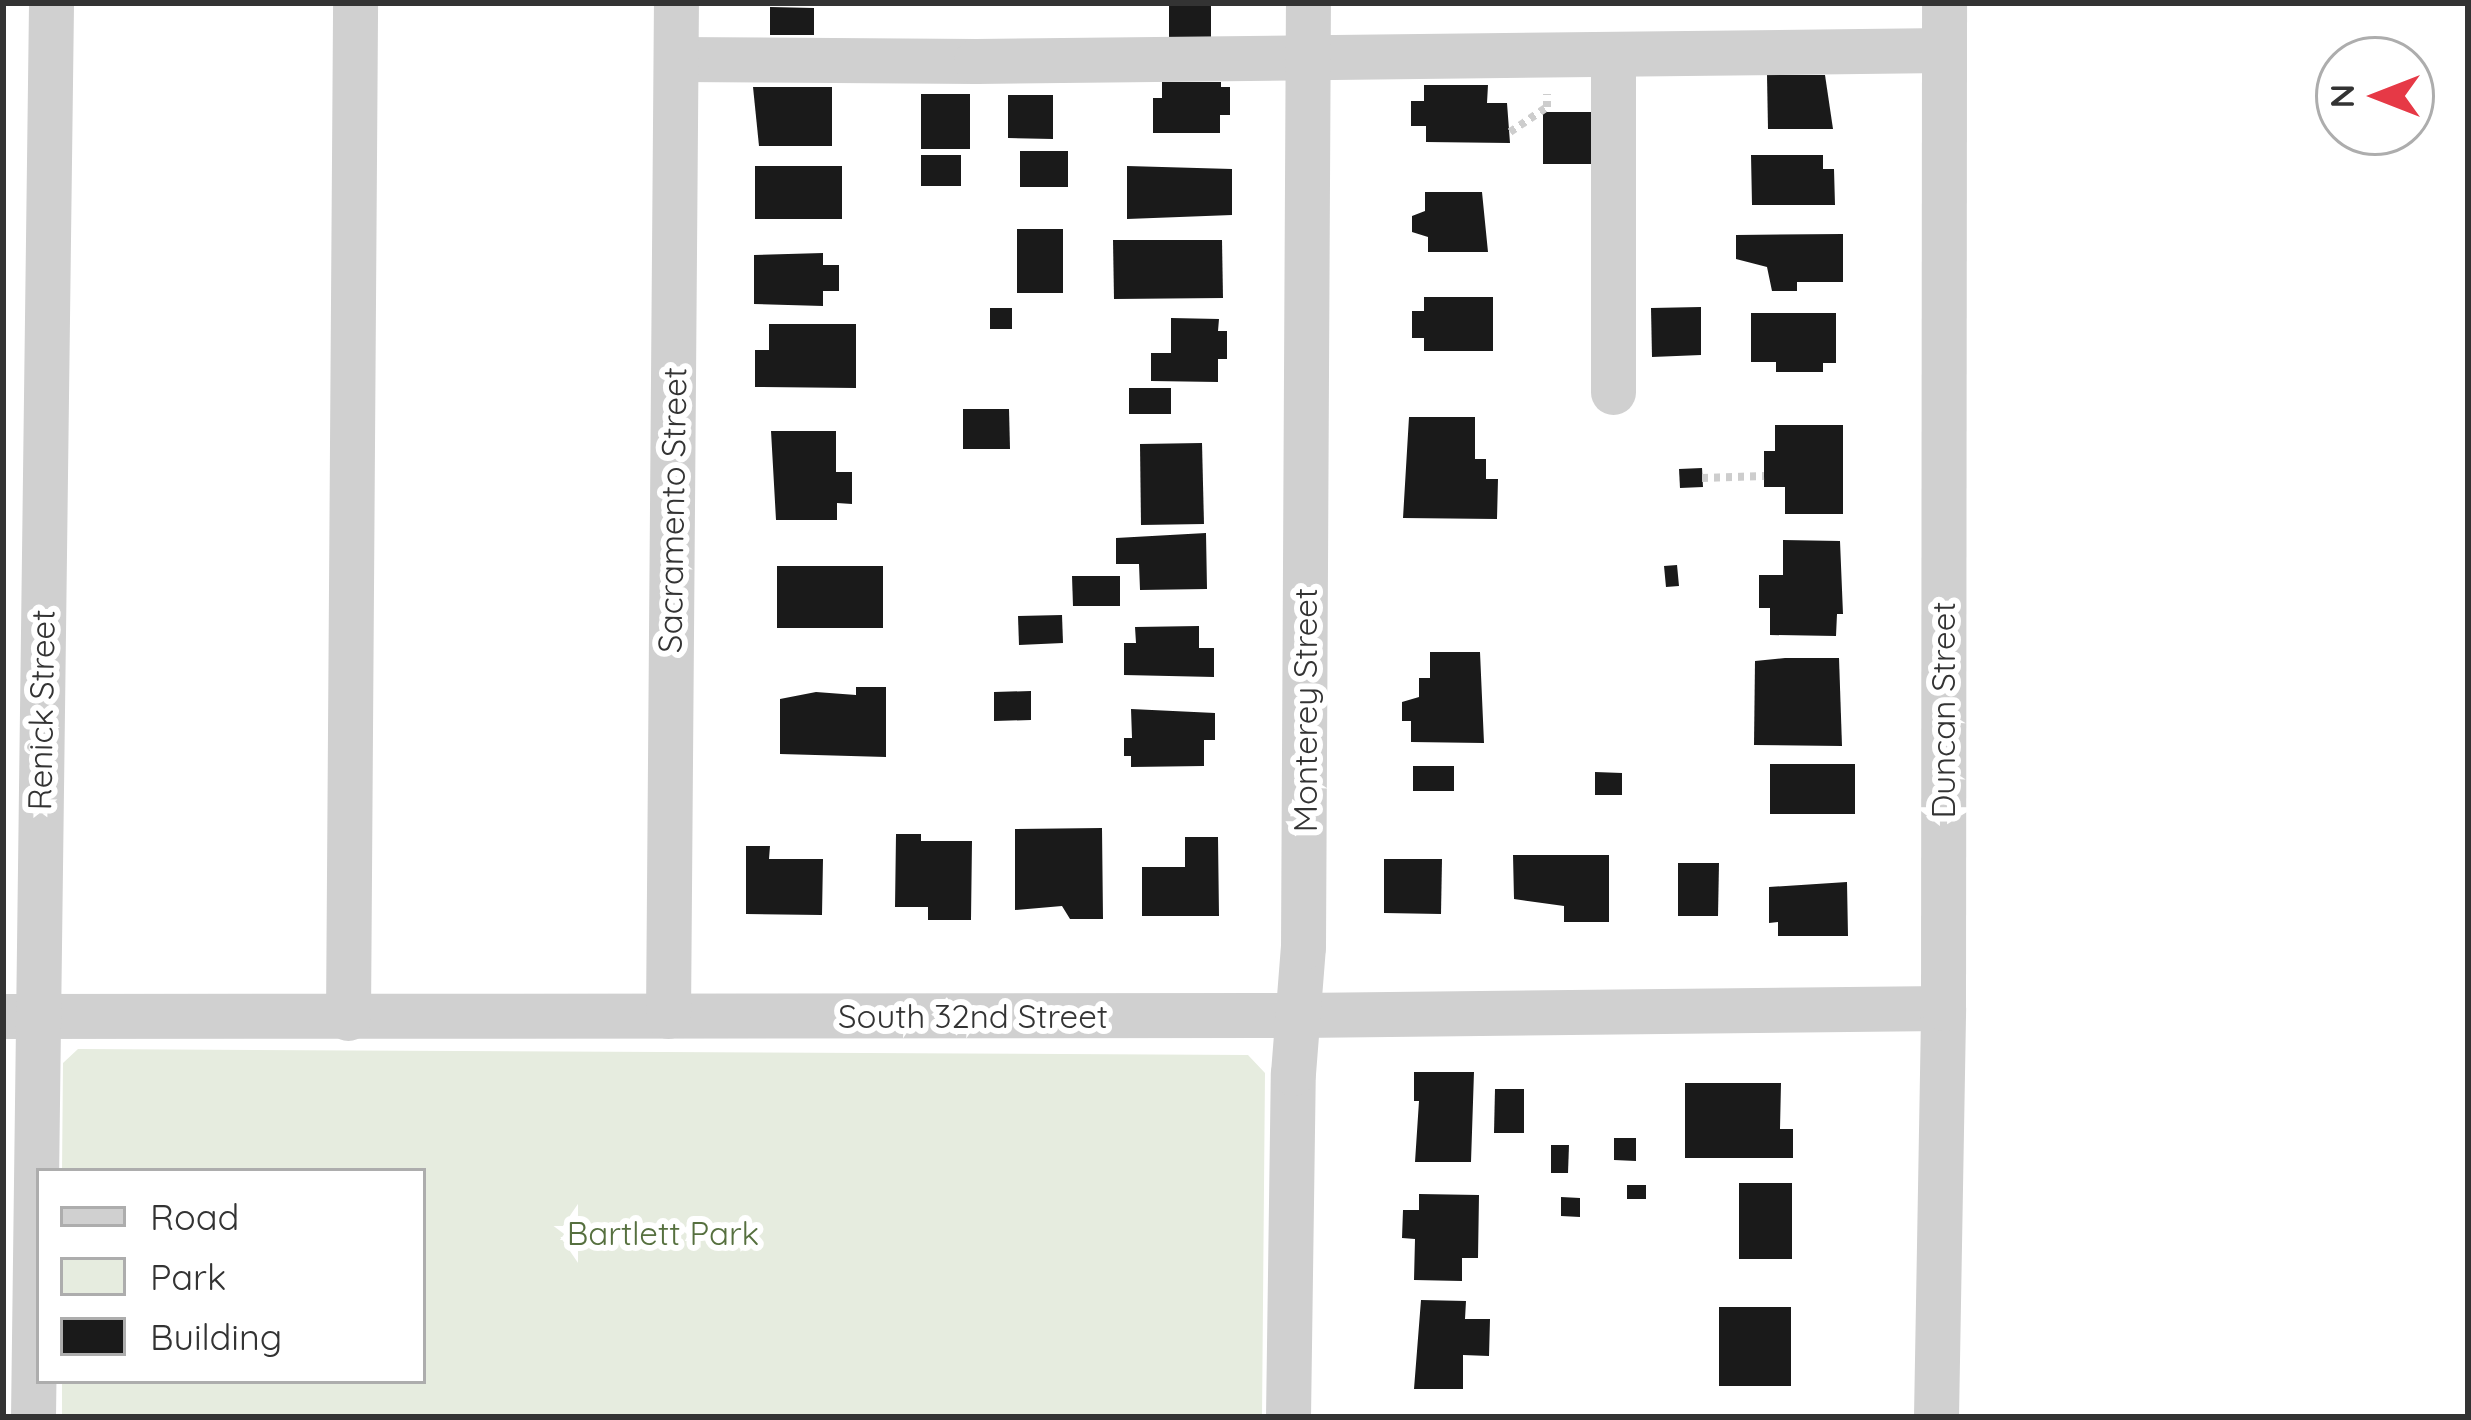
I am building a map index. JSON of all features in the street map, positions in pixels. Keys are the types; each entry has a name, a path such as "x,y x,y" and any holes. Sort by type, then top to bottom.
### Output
{"street":[{"name":"Renick Street","path":"33,1417 20,1016 50,3"},
{"path":"348,1018 355,3"},
{"name":"Sacramento Street","path":"668,1016 676,3"},
{"name":"Monterey Street","path":"1288,1417 1292,1073 1304,879 1308,3"},
{"name":"Duncan Street","path":"1936,1417 1943,1008 1944,3"},
{"path":"676,59 976,61 1308,53 1944,50"},
{"path":"1612,392 1613,54"},
{"name":"South 32nd Street","path":"20,1016 1298,1016 1943,1008"}],"path":[{"path":"1510,132 1547,107 1547,93"},
{"path":"1702,478 1764,476"}],"green space":[{"name":"Bartlett Park","path":"78,1049 1248,1055 1265,1073 1262,1417 62,1417 62,1384 426,1384 426,1168 62,1168 63,1063"}],"building":[{"path":"1169,3 1211,3 1211,41 1169,41"},
{"path":"770,7 814,8 814,35 770,35"},
{"path":"1767,75 1825,75 1833,129 1768,129"},
{"path":"1162,82 1221,82 1221,87 1230,87 1230,115 1220,115 1220,133 1153,133 1153,98 1162,98"},
{"path":"1424,85 1488,85 1487,103 1507,103 1510,143 1426,142 1426,126 1411,126 1411,101 1424,101"},
{"path":"753,87 832,87 832,146 759,146"},
{"path":"921,94 970,94 970,149 921,149"},
{"path":"1008,95 1053,95 1053,139 1008,138"},
{"path":"1543,112 1592,112 1592,164 1543,164"},
{"path":"1020,151 1068,151 1068,187 1020,187"},
{"path":"921,155 961,155 961,186 921,186"},
{"path":"1751,155 1823,155 1823,169 1834,169 1835,205 1752,205"},
{"path":"755,166 842,166 842,219 755,219"},
{"path":"1127,166 1232,169 1232,215 1127,219"},
{"path":"1425,192 1482,192 1488,252 1428,252 1428,237 1412,232 1412,216 1425,211"},
{"path":"1017,229 1063,229 1063,293 1017,293"},
{"path":"1843,234 1843,282 1797,282 1797,291 1772,291 1767,267 1736,259 1736,235"},
{"path":"1113,240 1222,240 1223,298 1114,299"},
{"path":"823,253 823,265 839,265 839,291 823,291 823,306 754,304 754,255"},
{"path":"1424,297 1493,297 1493,351 1424,351 1424,338 1412,338 1412,311 1424,311"},
{"path":"1701,307 1701,355 1652,357 1651,308"},
{"path":"990,308 1012,308 1012,329 990,329"},
{"path":"1751,313 1836,313 1836,363 1823,363 1823,372 1776,372 1776,362 1751,362"},
{"path":"1171,318 1219,319 1218,331 1227,331 1227,359 1218,359 1218,382 1151,381 1151,353 1171,353"},
{"path":"769,324 856,324 856,388 755,387 755,350 769,350"},
{"path":"1129,388 1171,388 1171,414 1129,414"},
{"path":"963,409 1009,409 1010,449 963,449"},
{"path":"1409,417 1475,417 1475,459 1486,459 1486,479 1498,479 1497,519 1403,518"},
{"path":"1775,425 1843,425 1843,514 1785,514 1785,487 1764,487 1764,451 1775,451"},
{"path":"771,431 836,431 836,472 852,472 852,504 837,503 837,520 776,520"},
{"path":"1202,443 1204,524 1141,525 1140,444"},
{"path":"1702,468 1703,487 1680,488 1679,469"},
{"path":"1206,533 1207,589 1140,590 1139,564 1116,564 1116,538"},
{"path":"1783,540 1840,541 1843,614 1837,614 1836,636 1770,635 1770,608 1759,608 1759,575 1783,575"},
{"path":"1677,565 1679,586 1666,587 1664,566"},
{"path":"777,566 883,566 883,628 777,628"},
{"path":"1072,576 1120,576 1120,606 1073,606"},
{"path":"1062,615 1063,643 1019,645 1018,616"},
{"path":"1199,626 1199,648 1214,648 1214,677 1124,675 1124,643 1136,643 1135,627"},
{"path":"1430,652 1480,652 1484,743 1411,742 1411,721 1402,721 1402,702 1419,697 1419,678 1430,678"},
{"path":"1839,658 1842,746 1754,745 1755,661"},
{"path":"856,687 886,687 886,757 780,754 780,699 816,692 856,695"},
{"path":"1031,691 1031,720 994,721 994,692"},
{"path":"1131,709 1215,713 1215,740 1204,740 1204,766 1131,767 1131,756 1124,756 1124,738 1132,738"},
{"path":"1770,764 1855,764 1855,814 1770,814"},
{"path":"1413,766 1454,766 1454,791 1413,791"},
{"path":"1595,772 1622,773 1622,795 1595,795"},
{"path":"1102,828 1103,919 1070,919 1062,906 1015,910 1015,829"},
{"path":"896,834 921,834 921,841 972,841 971,920 928,920 928,907 895,907"},
{"path":"1185,837 1218,837 1219,916 1142,916 1142,867 1185,867"},
{"path":"746,846 770,846 769,859 823,859 822,915 746,914"},
{"path":"1513,855 1609,855 1609,922 1564,922 1564,906 1514,899"},
{"path":"1384,859 1442,859 1441,914 1384,913"},
{"path":"1678,863 1719,863 1718,916 1678,916"},
{"path":"1847,882 1848,936 1778,936 1778,922 1769,923 1769,887"},
{"path":"1414,1072 1474,1072 1471,1162 1415,1162 1419,1101 1414,1101"},
{"path":"1685,1083 1781,1083 1780,1129 1793,1129 1793,1158 1685,1158"},
{"path":"1495,1089 1524,1089 1524,1133 1494,1133"},
{"path":"1614,1138 1636,1138 1636,1161 1614,1160"},
{"path":"1551,1145 1569,1145 1568,1173 1551,1173"},
{"path":"1739,1183 1792,1183 1792,1259 1739,1259"},
{"path":"1627,1185 1646,1185 1646,1199 1627,1199"},
{"path":"1419,1194 1479,1195 1478,1258 1462,1258 1462,1281 1414,1280 1415,1239 1402,1238 1403,1210 1419,1210"},
{"path":"1561,1197 1580,1198 1580,1217 1561,1216"},
{"path":"1421,1300 1466,1301 1465,1319 1490,1319 1489,1356 1463,1355 1463,1389 1414,1389"},
{"path":"1719,1307 1791,1307 1791,1386 1719,1386"}]}
